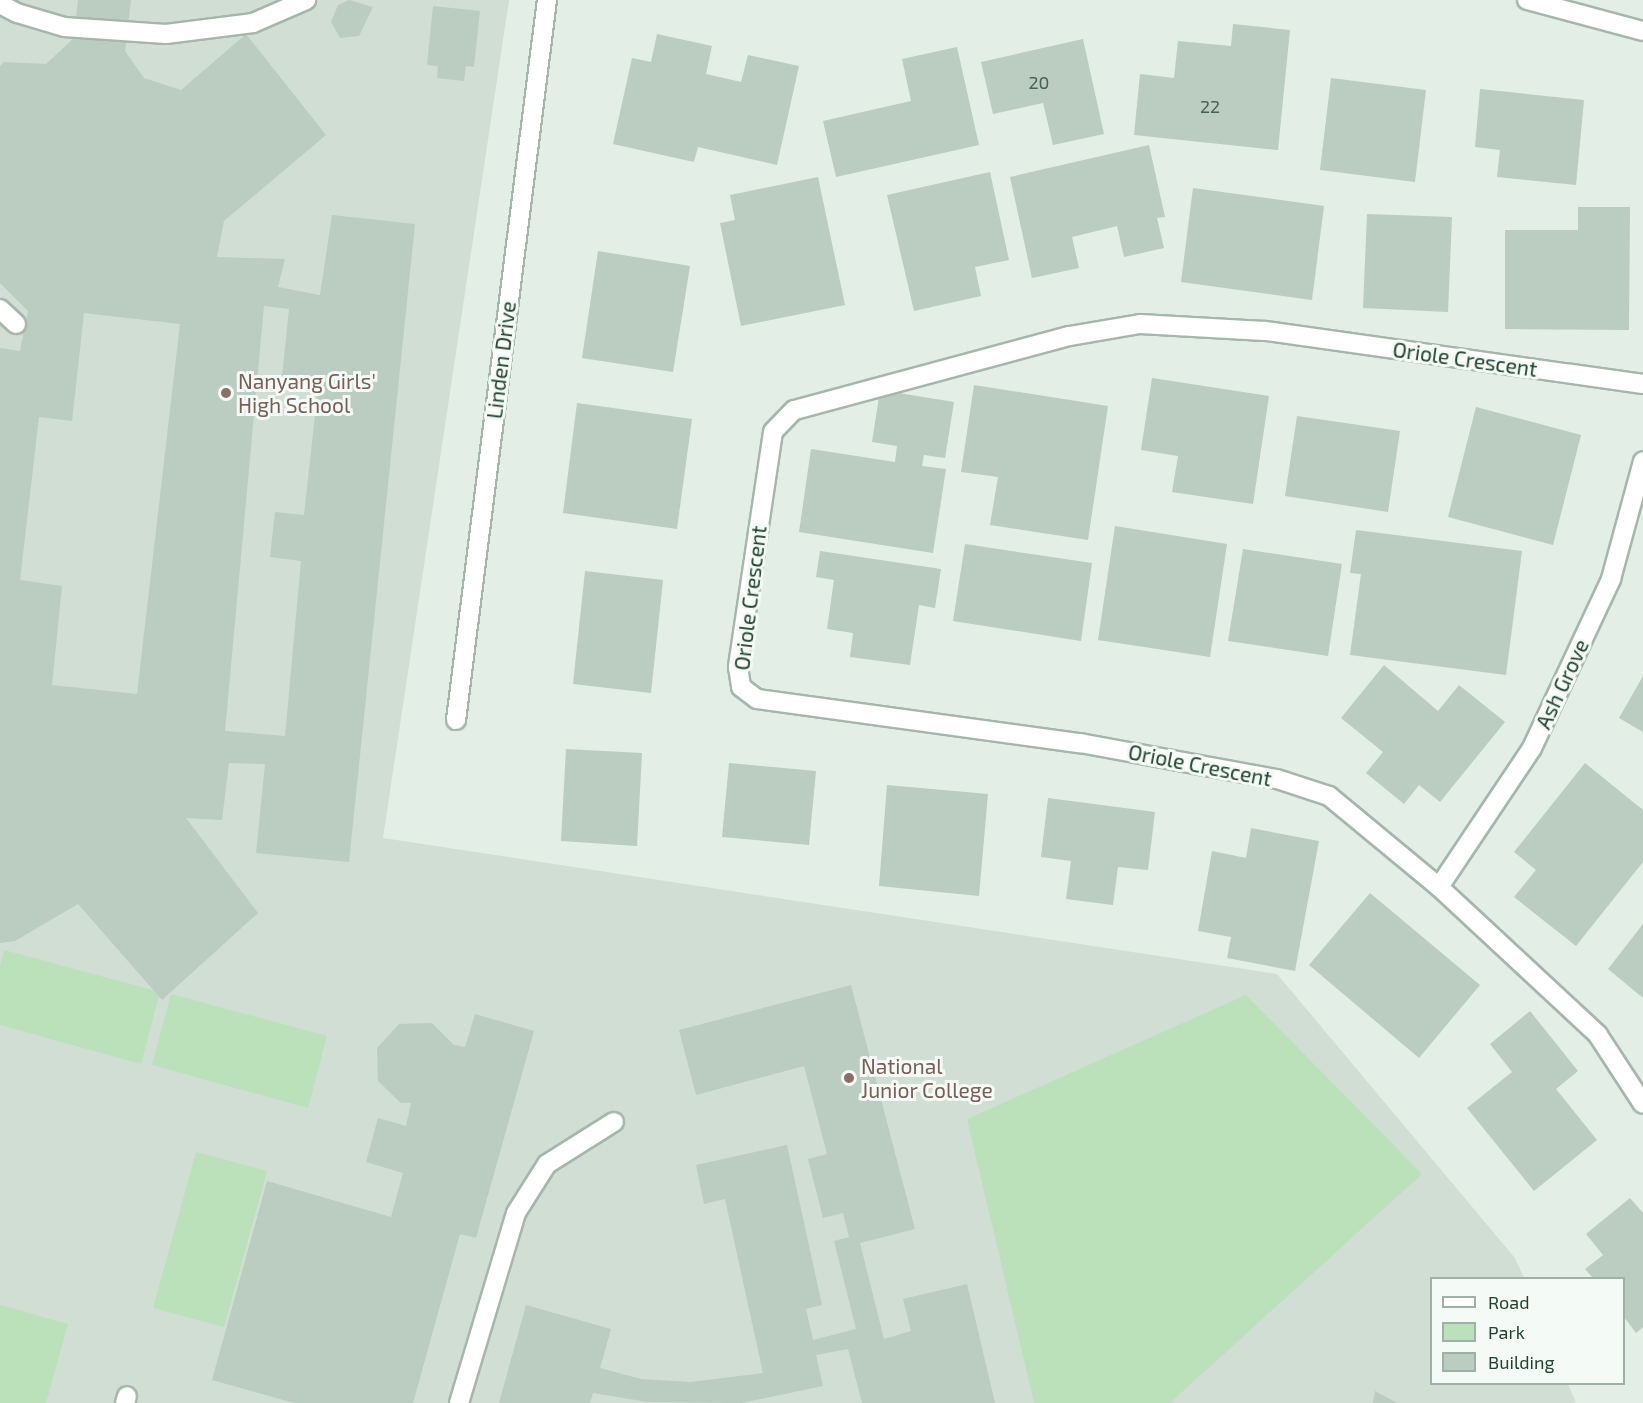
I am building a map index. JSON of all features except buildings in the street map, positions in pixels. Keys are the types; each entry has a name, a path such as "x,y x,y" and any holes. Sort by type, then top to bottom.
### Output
{"street":[{"path":"0,4 17,13 64,27 166,34 253,23 306,0"},
{"name":"Linden Drive","path":"456,720 547,0"},
{"path":"1527,0 1643,31"},
{"path":"0,309 16,324"},
{"name":"Oriole Crescent","path":"1643,384 1264,331 1140,324 1069,336 794,411 773,432 738,667 741,687 757,699 1080,743 1277,779 1329,796 1439,887 1598,1035 1643,1104"},
{"name":"Ash Grove","path":"1439,887 1532,748 1611,579 1643,461"},
{"path":"459,1403 516,1213 547,1164 614,1122"}],"shaded area":[{"path":"0,0 509,0 383,838 1277,974 1515,1258 1524,1277 1430,1277 1430,1385 1568,1385 1576,1403 0,1403"}],"green space":[{"path":"4,950 160,992 141,1064 0,1025 0,966"},
{"path":"171,994 327,1036 308,1108 152,1065"},
{"path":"1246,995 1422,1174 1170,1403 1034,1403 967,1119"},
{"path":"196,1152 267,1171 224,1327 153,1308"},
{"path":"0,1305 68,1324 46,1403 0,1403"}],"place":[{"name":"Nanyang Girls' High School","path":"226,393"},
{"name":"National Junior College","path":"849,1078"}]}
